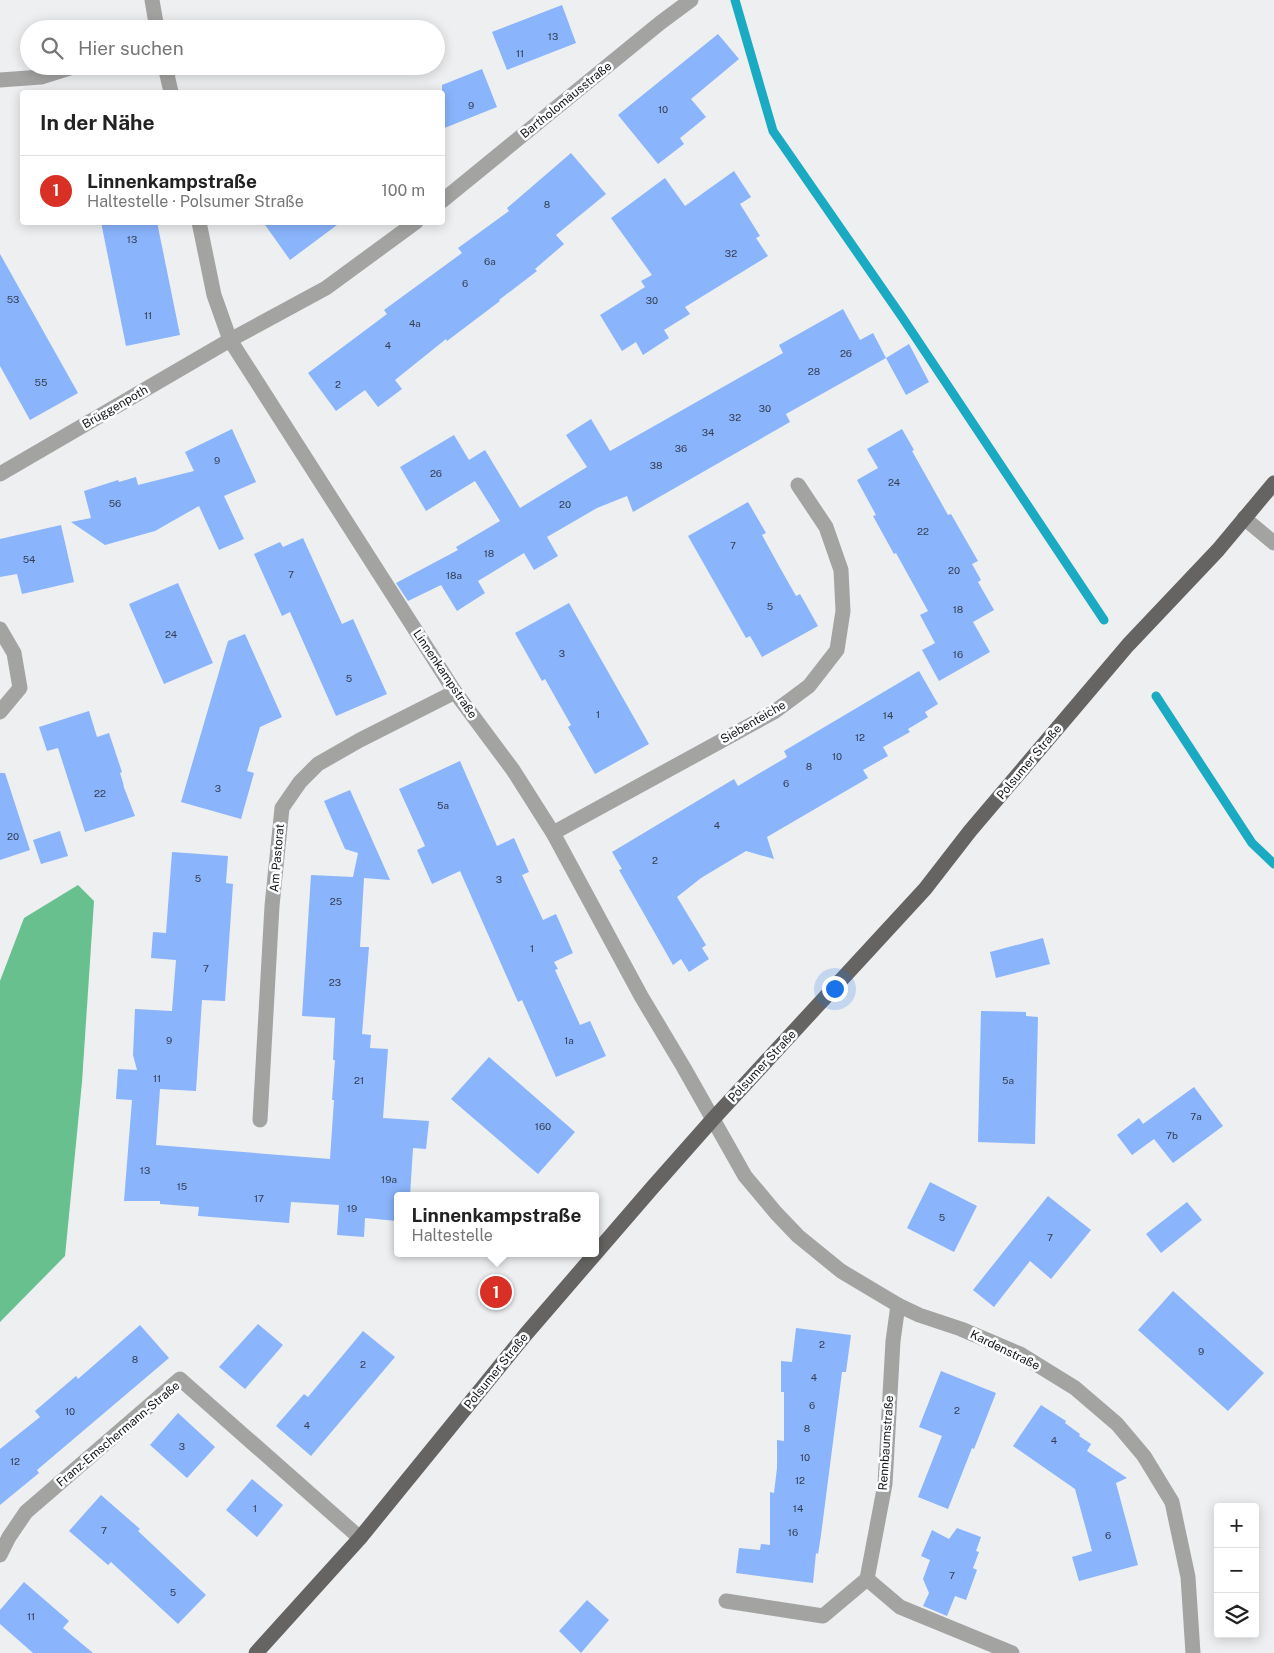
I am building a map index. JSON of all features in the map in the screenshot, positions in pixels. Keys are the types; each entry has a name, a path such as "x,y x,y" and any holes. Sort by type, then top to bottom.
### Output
{"main road":[{"name":"Polsumer Straße","path":"599,1250 713,1119 919,896 970,831 1128,645 1218,550 1274,483"},
{"name":"Polsumer Straße","path":"256,1653 360,1538 526,1334 593,1257"}],"street":[{"path":"152,0 155,20"},
{"name":"Bartholomäusstraße","path":"445,199 660,23 691,0"},
{"path":"0,80 40,78 49,75"},
{"path":"167,75 171,90"},
{"name":"Linnenkampstraße","path":"200,225 214,295 230,340 455,692 512,770 553,833 641,996 713,1119"},
{"path":"230,340 326,288 412,225"},
{"name":"Brüggenpoth","path":"0,474 230,340"},
{"name":"Siebenteiche","path":"553,833 774,712 809,686 837,650 843,611 841,570 826,527 798,485"},
{"path":"1244,518 1274,543"},
{"path":"0,629 14,654 20,688 0,712"},
{"name":"Am Pastorat","path":"260,1120 272,906 282,808 300,782 318,764 360,740 455,692"},
{"name":"Kardenstraße","path":"713,1119 745,1176 776,1213 798,1236 841,1271 898,1305 919,1315 961,1329 1020,1354 1075,1388 1117,1424 1144,1456 1172,1502 1188,1577 1193,1653"},
{"name":"Rennbaumstraße","path":"867,1579 885,1484 893,1341 898,1305"},
{"name":"Franz-Emschermann-Straße","path":"0,1555 9,1537 26,1512 180,1379 360,1538"},
{"path":"726,1601 822,1616 867,1579 900,1607 1012,1653"}],"green space":[{"path":"78,885 94,901 82,1082 65,1256 0,1322 0,981 24,918"}],"building":[{"path":"562,5 576,43 507,70 492,32"},
{"path":"718,34 739,59 691,99 706,117 680,138 684,144 658,164 618,115"},
{"path":"482,69 497,107 445,128 445,90 442,90 442,85"},
{"path":"571,153 606,194 556,235 564,244 535,269 537,271 500,301 447,341 446,339 395,380 402,389 378,407 365,390 336,411 308,373 387,314 384,310 462,253 458,248 509,211 507,208"},
{"path":"734,171 751,197 740,204 760,236 756,238 768,256 685,307 690,314 664,330 669,338 643,355 636,342 622,351 600,315 645,287 641,281 652,275 611,218 665,178 685,206"},
{"path":"102,225 158,225 180,335 126,346"},
{"path":"265,225 337,225 290,260"},
{"path":"0,254 78,393 30,420 0,366"},
{"path":"843,309 860,340 873,333 886,358 786,414 790,422 633,512 627,496 597,508 547,537 558,556 534,570 524,553 478,581 485,593 457,611 441,585 408,601 396,583 458,550 456,547 500,521 475,481 426,511 400,467 454,435 469,460 485,450 520,508 587,467 566,435 591,419 610,451 783,353 779,345"},
{"path":"909,344 929,382 906,395 886,358"},
{"path":"232,429 256,482 224,496 244,539 219,550 199,506 155,531 105,545 71,522 91,518 84,491 118,480 119,482 136,477 138,485 194,471 185,452"},
{"path":"902,429 914,450 912,451 948,515 951,514 978,561 972,564 981,580 978,582 994,610 973,622 990,652 939,681 922,650 935,643 920,615 928,611 873,516 876,515 857,480 878,468 867,449"},
{"path":"748,502 766,533 762,535 779,566 796,596 800,594 818,626 762,657 750,636 746,638 688,536"},
{"path":"61,525 74,582 22,594 17,574 0,577 0,539"},
{"path":"303,538 342,624 353,619 387,694 336,716 290,612 282,616 254,554 280,542 283,547"},
{"path":"178,583 213,663 164,684 129,604"},
{"path":"569,603 649,744 595,774 568,727 571,725 545,679 542,681 515,633"},
{"path":"245,634 282,717 260,727 247,771 254,773 241,819 181,802 228,641"},
{"path":"919,671 938,704 925,712 928,717 908,729 910,732 883,747 888,756 863,770 868,778 767,837 774,859 746,851 701,878 677,897 706,945 702,948 709,959 689,972 681,959 673,965 619,870 622,869 612,852 734,779 738,786 787,757 784,751"},
{"path":"89,711 97,737 109,733 122,772 120,773 123,785 135,816 85,832 58,748 47,751 39,727"},
{"path":"460,761 497,846 514,838 529,872 522,875 543,920 556,914 573,953 554,962 558,969 555,970 580,1025 590,1021 606,1056 556,1077 522,1000 518,1002 460,871 432,884 417,850 425,846 399,789"},
{"path":"0,773 5,773 30,850 0,860"},
{"path":"350,790 390,880 364,878 360,947 369,947 362,1034 371,1035 370,1048 388,1049 383,1118 429,1121 426,1149 413,1148 410,1192 394,1192 394,1221 365,1218 364,1237 337,1235 339,1205 291,1202 289,1223 198,1216 199,1207 160,1204 160,1201 124,1201 132,1100 116,1099 118,1069 137,1070 133,1055 135,1009 172,1011 176,960 151,958 153,932 166,933 172,852 228,856 226,883 233,884 225,1001 202,1000 196,1091 160,1089 156,1145 330,1159 334,1100 332,1100 335,1060 333,1060 335,1018 302,1016 311,875 353,877 358,853 345,849 324,801"},
{"path":"60,831 68,856 41,864 33,840"},
{"path":"1043,938 1050,964 996,978 990,952"},
{"path":"981,1011 1026,1012 1026,1016 1038,1017 1035,1144 978,1142"},
{"path":"489,1057 575,1132 538,1174 451,1099"},
{"path":"1194,1087 1223,1126 1173,1163 1154,1139 1132,1155 1117,1135 1139,1118 1143,1124"},
{"path":"930,1182 977,1206 954,1252 907,1228"},
{"path":"1048,1196 1091,1230 1051,1279 1030,1261 994,1307 973,1290"},
{"path":"1187,1202 1202,1220 1161,1253 1146,1234"},
{"path":"1173,1291 1264,1373 1228,1411 1138,1330"},
{"path":"258,1324 283,1345 245,1389 219,1367"},
{"path":"140,1325 169,1358 37,1470 39,1473 0,1505 0,1449 40,1417 35,1411 76,1376 78,1379"},
{"path":"796,1328 851,1335 846,1372 842,1372 813,1583 736,1573 739,1548 760,1550 761,1544 770,1545 770,1492 774,1493 777,1468 777,1440 784,1441 784,1392 781,1392 781,1361 792,1362"},
{"path":"363,1331 395,1357 311,1456 276,1426 304,1394 308,1397"},
{"path":"941,1371 996,1393 948,1509 918,1497 942,1436 919,1427"},
{"path":"1041,1405 1066,1421 1065,1423 1080,1434 1079,1436 1091,1444 1087,1451 1127,1478 1116,1483 1138,1565 1079,1581 1072,1557 1092,1551 1075,1489 1013,1446"},
{"path":"178,1413 215,1447 187,1478 150,1445"},
{"path":"252,1479 283,1505 257,1537 226,1510"},
{"path":"101,1495 140,1529 138,1531 206,1595 178,1624 111,1562 108,1565 69,1531"},
{"path":"957,1528 981,1537 976,1551 979,1552 973,1568 977,1570 966,1600 955,1596 947,1616 923,1606 929,1593 923,1579 930,1560 921,1556 932,1530 949,1539"},
{"path":"24,1582 69,1621 63,1628 93,1653 33,1653 0,1624 0,1610"},
{"path":"587,1600 609,1620 581,1653 559,1631"}],"waterway":[{"path":"735,0 773,131 902,317 1104,620"},
{"path":"1156,696 1252,843 1274,864"}],"place":[{"name":"Linnenkampstraße","path":"496,1292"}]}
